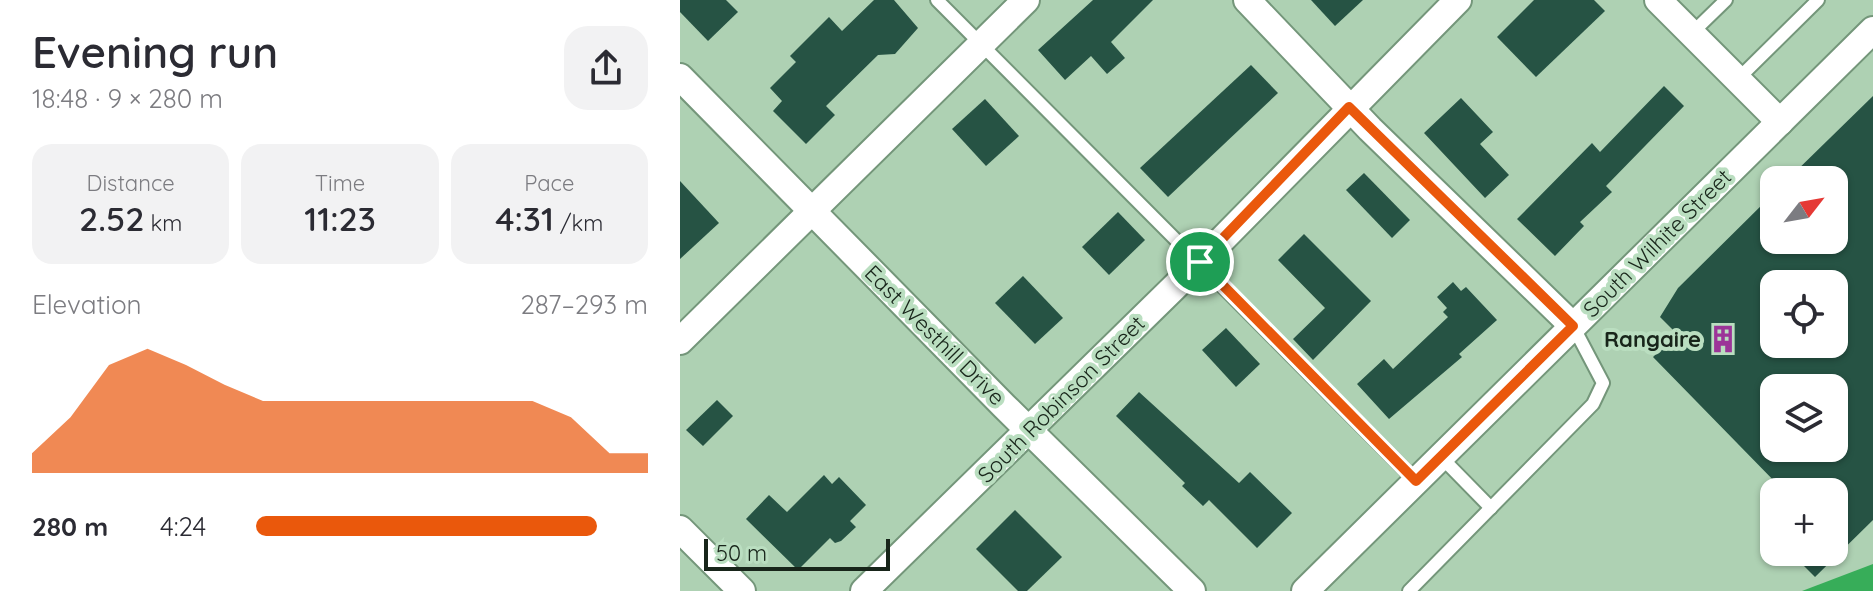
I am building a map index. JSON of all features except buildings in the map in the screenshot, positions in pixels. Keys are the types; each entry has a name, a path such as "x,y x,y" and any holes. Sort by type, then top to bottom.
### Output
{"street":[{"path":"680,341 1026,0"},
{"path":"1247,0 1349,107 1573,326"},
{"name":"South Robinson Street","path":"864,591 1200,262 1349,107 1458,0"},
{"path":"1658,0 1780,122"},
{"name":"South Wilhite Street","path":"1305,591 1873,30"},
{"name":"East Westhill Drive","path":"680,77 1192,591"},
{"path":"680,529 742,591"}],"lane":[{"path":"937,0 1416,481"},
{"path":"1692,33 1726,0"},
{"path":"1738,79 1818,0"},
{"path":"1409,591 1593,404 1603,383 1573,326"},
{"path":"1441,457 1491,508"}],"green space":[{"path":"1873,564 1873,591 1802,591"}],"place":[{"name":"Rangaire","path":"1723,339"}],"route":[{"path":"1349,107 1573,326 1416,481 1200,262 1349,107"}]}
